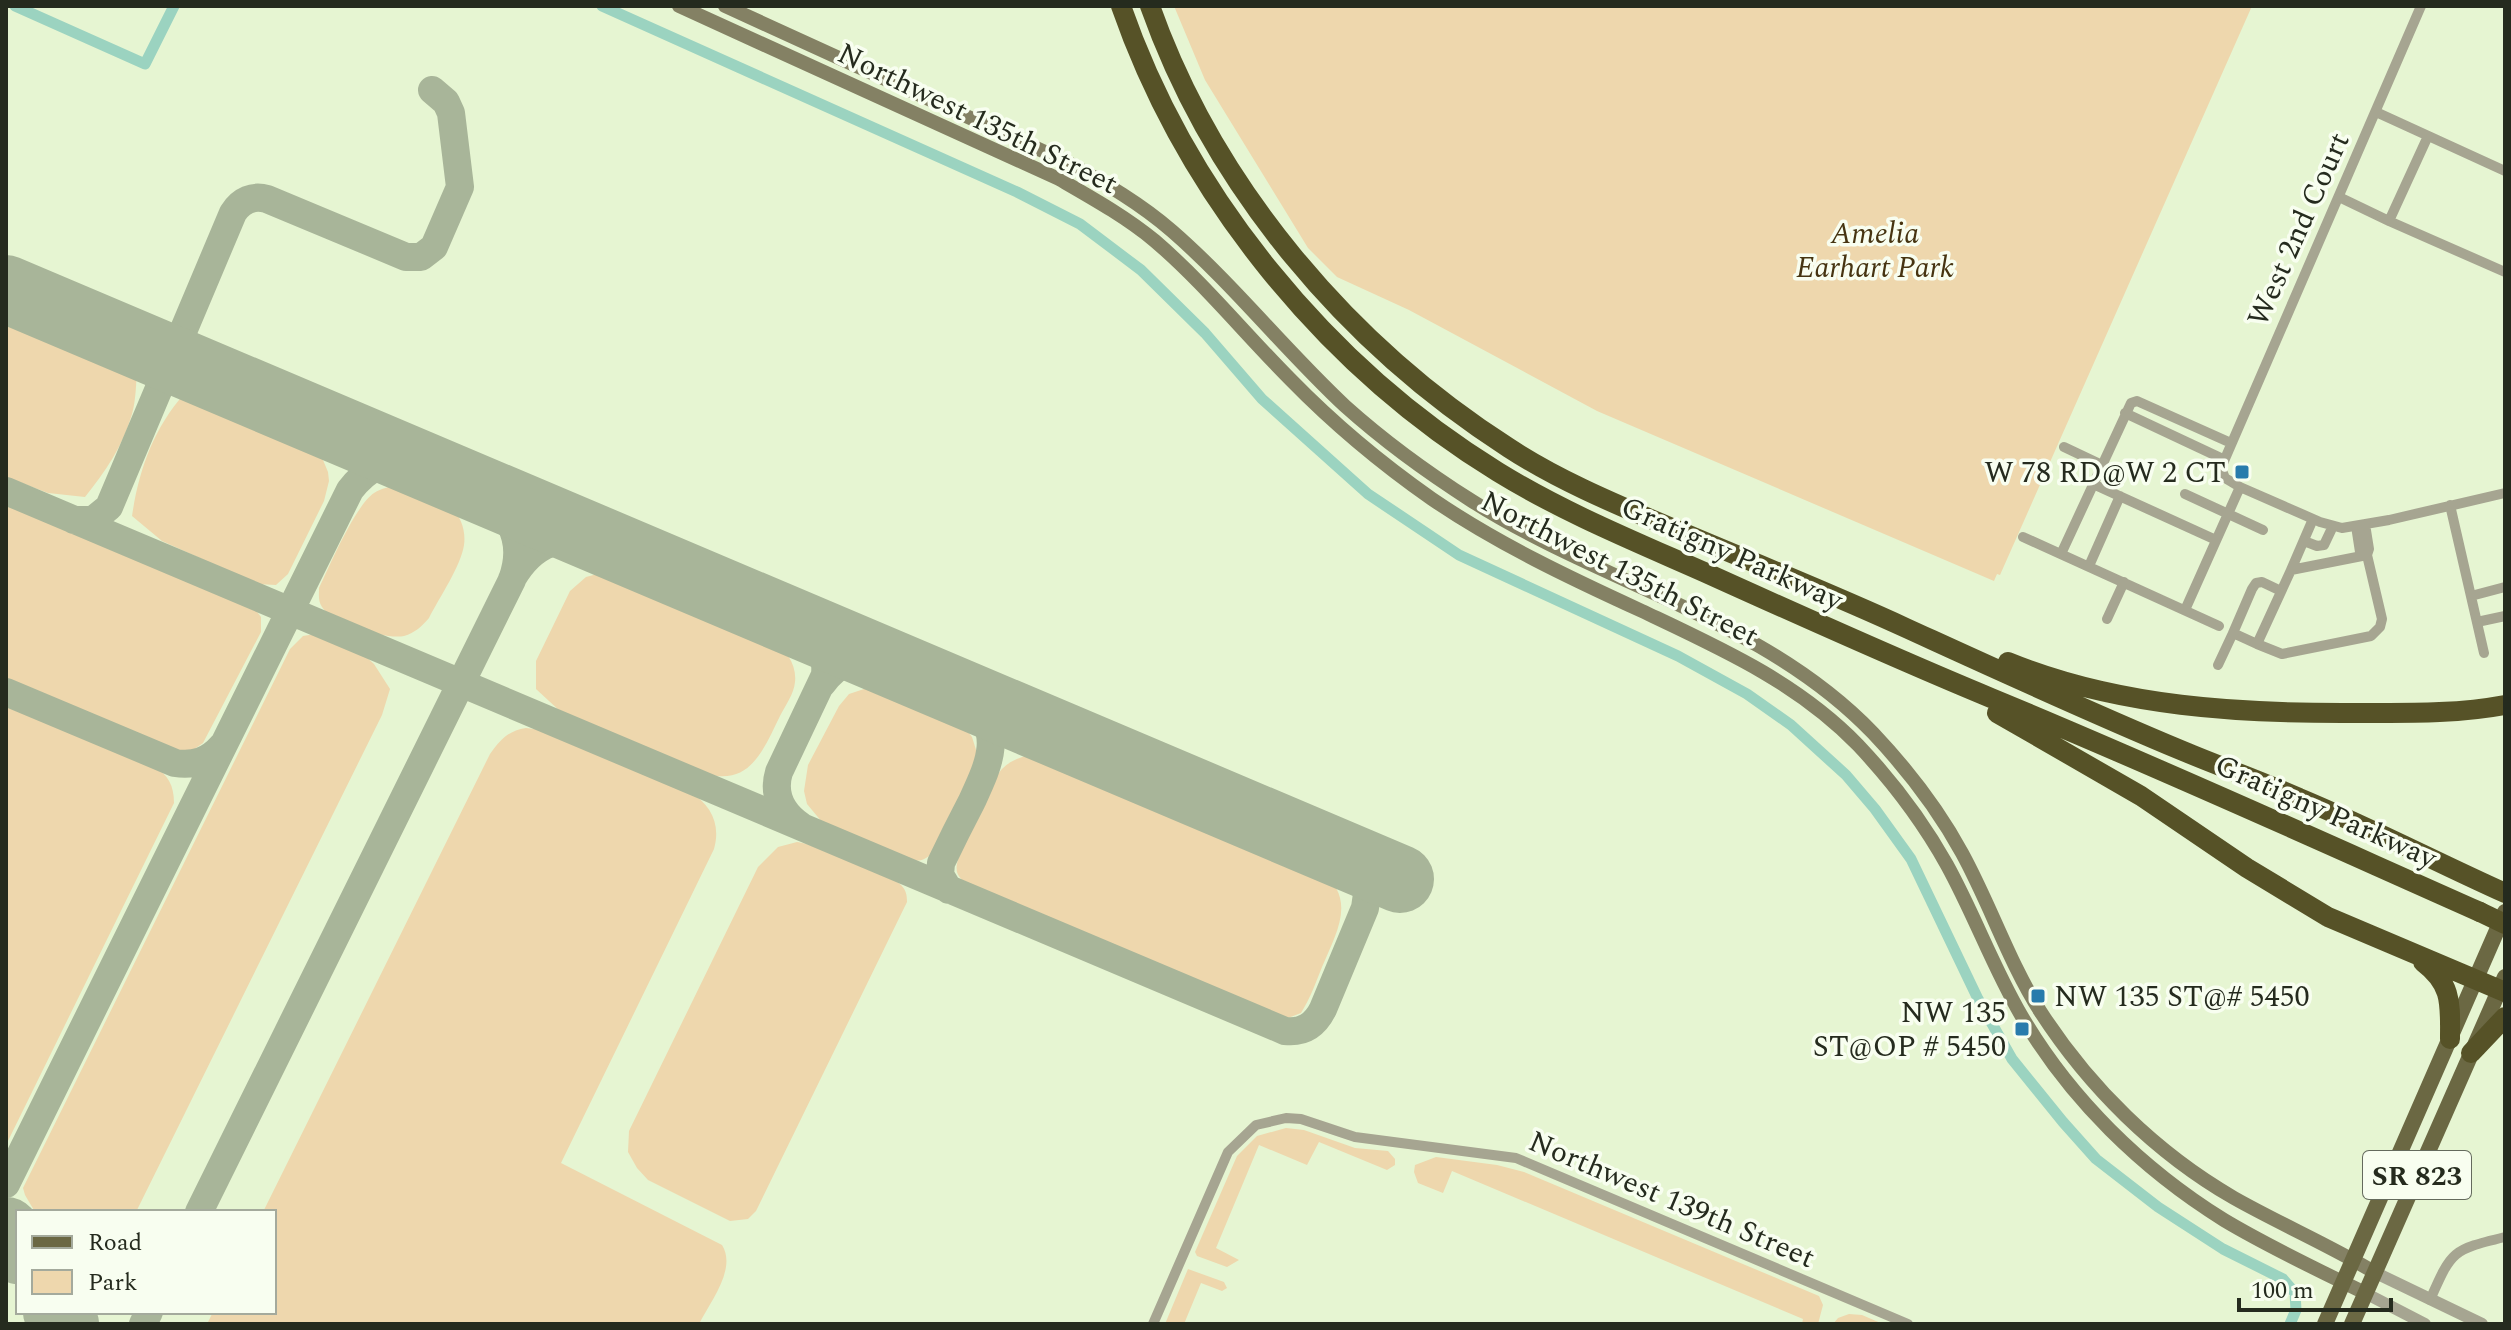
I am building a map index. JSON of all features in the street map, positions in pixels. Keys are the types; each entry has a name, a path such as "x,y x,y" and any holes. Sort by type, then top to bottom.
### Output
{"highway":[{"name":"Gratigny Parkway","path":"1121,6 1163,106 1200,173 1254,250 1299,304 1357,364 1429,425 1497,471 1575,515 1928,673 2112,750 2505,924"},
{"name":"Gratigny Parkway","path":"1150,6 1164,45 1200,118 1250,199 1296,261 1363,333 1424,387 1510,449 1588,491 1904,627 2002,673 2500,885"},
{"path":"1904,627 1961,643 2063,681 2202,708 2288,714 2463,713 2505,705"},
{"path":"1928,673 2141,796 2247,868 2328,917 2413,954 2503,986"},
{"path":"2413,954 2435,971 2447,987 2450,1039"},
{"path":"2471,1053 2505,1017"}],"main road":[{"name":"Northwest 135th Street","path":"679,6 1059,179 1126,219 1196,279 1333,421 1431,498 1548,567 1743,658 1825,715 1857,744 1920,821 1947,866 2021,1014 2043,1049 2098,1118 2134,1154 2215,1214 2365,1293"},
{"name":"Northwest 135th Street","path":"725,6 1069,163 1111,186 1187,245 1347,408 1440,481 1557,550 1744,637 1817,684 1871,731 1935,808 1962,852 2036,1005 2058,1038 2107,1097 2139,1129 2183,1165 2234,1198 2374,1272"},
{"path":"837,78 846,61"},
{"name":"SR 823","path":"2325,1324 2505,912"},
{"name":"SR 823","path":"2352,1324 2503,986"}],"street":[{"name":"West 2nd Court","path":"2240,487 2221,472 2223,459 2421,6"},
{"path":"2376,112 2505,171"},
{"path":"2389,221 2428,136"},
{"path":"2339,197 2505,273"},
{"path":"2061,554 2131,403 2137,401 2231,443"},
{"path":"2125,413 2223,459"},
{"path":"2199,448 2206,431"},
{"path":"2064,447 2102,465"},
{"path":"2093,484 2216,540"},
{"path":"2185,610 2240,487 2333,526 2358,526 2505,493"},
{"path":"2185,494 2263,530"},
{"path":"2089,566 2120,496"},
{"path":"2450,505 2484,653"},
{"path":"2257,644 2313,519"},
{"path":"2304,541 2324,545 2333,526"},
{"path":"2233,633 2282,654 2371,636 2376,632 2382,619 2367,555 2369,549 2358,526"},
{"path":"2023,537 2219,626"},
{"path":"2291,570 2367,555"},
{"path":"2107,619 2124,582"},
{"path":"2218,665 2256,583 2262,582 2281,591"},
{"path":"2471,596 2505,587"},
{"path":"2477,622 2505,616"},
{"name":"Northwest 139th Street","path":"1153,1324 1228,1152 1256,1125 1270,1120 1301,1119 1355,1137 1516,1158 1908,1324"},
{"path":"2430,1300 2455,1253 2472,1245 2505,1237"},
{"path":"2374,1272 2482,1324"},
{"path":"2365,1293 2425,1324"}],"green space":[{"name":"Amelia Earhart Park","path":"1174,6 2252,6 2000,575 1997,574 1994,581 1597,411 1409,310 1337,277 1308,248 1205,80"},
{"path":"6,314 137,370 133,409 124,437 85,497 48,493 6,477"},
{"path":"185,393 195,394 302,440 323,460 329,481 324,501 288,574 276,585 257,584 162,541 132,516 149,451 164,421"},
{"path":"398,485 423,490 454,510 464,532 464,545 454,572 429,618 412,633 396,637 360,629 336,619 322,607 319,588 359,510 374,493"},
{"path":"6,502 255,609 261,617 261,632 203,743 193,750 180,753 6,680"},
{"path":"601,573 628,577 773,639 786,653 794,670 793,691 762,750 747,768 737,774 711,775 562,713 536,689 536,661 570,591 586,577"},
{"path":"315,634 362,653 374,664 390,689 382,715 137,1210 34,1210 23,1188 290,649 303,636"},
{"path":"873,686 891,689 956,716 972,737 977,753 974,771 933,852 922,860 907,859 822,822 807,804 804,791 808,765 839,706 849,694"},
{"path":"6,703 154,766 169,781 174,803 6,1145"},
{"path":"526,728 543,730 690,792 709,809 715,823 714,849 561,1163 722,1245 726,1264 715,1296 699,1324 207,1324 212,1314 276,1314 276,1210 264,1210 490,754 505,736"},
{"path":"1029,755 1051,756 1319,870 1331,881 1338,892 1341,916 1301,1013 1288,1018 1272,1013 969,886 959,876 957,864 981,803 1002,769 1014,760"},
{"path":"797,842 835,853 883,873 903,887 907,902 756,1211 748,1219 730,1221 648,1180 628,1152 629,1131 758,867 778,847"},
{"path":"1286,1128 1304,1130 1355,1148 1388,1151 1395,1159 1395,1165 1387,1170 1319,1142 1307,1165 1259,1145 1216,1248 1239,1260 1227,1267 1197,1256 1195,1252 1237,1156 1257,1136"},
{"path":"1436,1157 1524,1172 1819,1296 1823,1305 1818,1324 1802,1324 1803,1319 1452,1171 1443,1193 1418,1183 1415,1165"},
{"path":"1188,1269 1224,1282 1227,1288 1222,1291 1201,1283 1184,1324 1165,1324"},
{"path":"1849,1314 1862,1315 1883,1324 1833,1324 1838,1318"}],"waterway":[{"path":"15,6 145,64 174,6"},
{"path":"602,6 1017,192 1080,224 1141,270 1205,333 1262,399 1368,494 1459,555 1678,656 1747,694 1791,725 1846,775 1911,859 1978,999 2012,1059 2063,1122 2096,1159 2158,1207 2223,1249 2283,1279 2295,1293 2296,1310 2290,1324"}],"taxiway":[{"path":"74,520 93,520 109,507 233,213 244,202 252,198 267,199 406,257 421,257 434,247 460,187 451,113 446,102 432,90"},
{"path":"6,1184 350,490 378,466 395,462 415,463"},
{"path":"200,1210 512,580 517,550 510,525 494,504 470,486"},
{"path":"6,491 1285,1031 1308,1027 1323,1009 1365,908 1367,894 1363,864"},
{"path":"512,579 530,556 550,543 575,539 604,543"},
{"path":"801,626 820,647 825,660 825,675 779,772 777,788 780,803 801,826"},
{"path":"822,684 835,670 849,662 885,662"},
{"path":"6,692 175,763 201,761 222,746"},
{"path":"949,890 940,875 941,863 978,787 990,748 987,723 970,698"},
{"path":"143,1324 148,1314"}],"runway":[{"path":"6,289 1400,879"},
{"path":"6,1231 16,1247"},
{"path":"58,1314 65,1324"}],"place":[{"name":"W 78 RD@W 2 CT","path":"2242,472"},
{"name":"NW 135 ST@# 5450","path":"2038,996"},
{"name":"NW 135 ST@OP # 5450","path":"2022,1029"}]}
